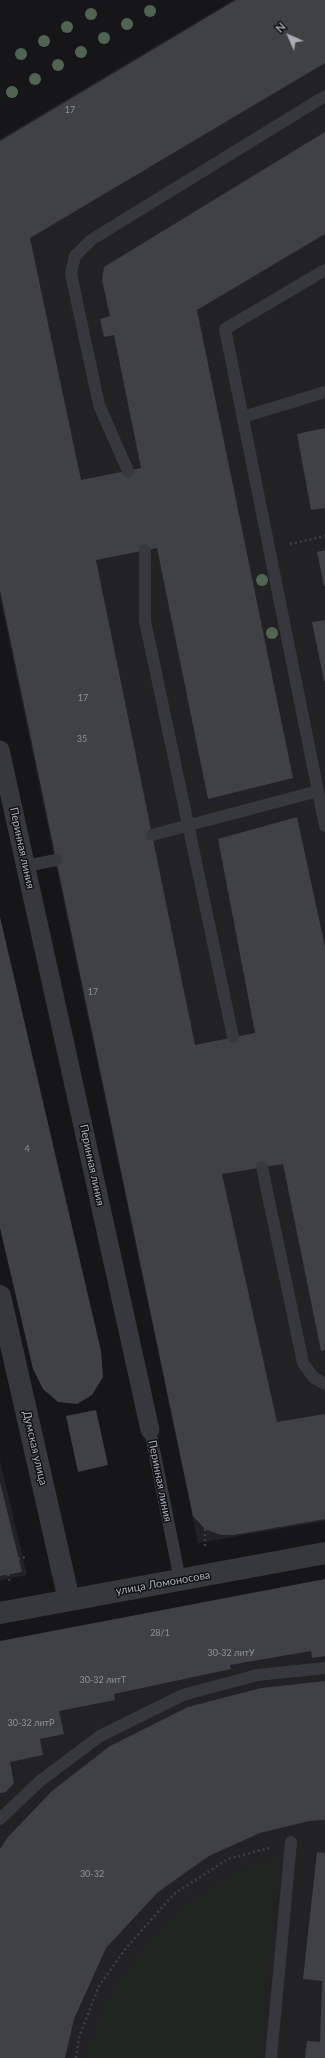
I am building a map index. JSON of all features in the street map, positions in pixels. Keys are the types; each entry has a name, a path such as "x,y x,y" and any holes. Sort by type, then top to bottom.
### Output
{"street":[{"name":"Перинная линия","path":"0,750 150,1430"},
{"name":"Думская улица","path":"0,1296 69,1600"},
{"name":"улица Ломоносова","path":"0,1612 325,1553"}],"lane":[{"path":"128,471 99,405 71,274 75,256 91,240 325,96"},
{"path":"325,270 225,330 325,826"},
{"path":"243,417 325,392"},
{"path":"145,550 145,620 234,1037"},
{"path":"152,835 318,791"},
{"path":"26,866 56,860"},
{"path":"262,1167 303,1363 314,1378 325,1384"},
{"name":"Перинная линия","path":"150,1430 180,1580"},
{"path":"0,1819 40,1781 100,1736 182,1694 257,1675 325,1668"},
{"path":"271,2058 292,1842"}],"path":[{"path":"269,549 325,536"},
{"path":"205,1529 205,1547"},
{"path":"18,1559 26,1557"},
{"path":"8,1574 10,1584"},
{"path":"76,2058 79,2037 99,1986 126,1948 174,1894 228,1859 292,1842"}],"shaded area":[{"path":"233,0 325,0 325,1521 198,1543 0,598 0,139"},
{"path":"0,1460 27,1575 0,1580"},
{"path":"325,1625 325,2058 0,2058 0,1683"},
{"path":"277,1859 258,2058 89,2058 90,2049 110,1996 150,1943 190,1905 237,1874"}],"building":[{"path":"236,0 325,0 325,63 30,238 81,480 141,468 114,335 104,337 100,319 110,316 102,280 104,267 325,132 325,234 197,310 293,778 208,799 157,548 96,560 195,1045 255,1033 218,839 297,817 325,947 325,1350 321,1351 283,1164 222,1174 277,1422 325,1414 325,1519 234,1535 221,1535 205,1529 193,1516 0,590 0,141"},
{"path":"325,428 325,508 311,510 297,434"},
{"path":"325,550 325,586 324,586 317,552"},
{"path":"325,620 325,681 324,681 312,622"},
{"path":"0,917 101,1351 103,1377 92,1395 77,1404 58,1402 43,1389 33,1369 0,1228"},
{"path":"96,1410 108,1465 78,1472 66,1416"},
{"path":"0,1482 22,1572 0,1576"},
{"path":"325,1579 325,1656 312,1658 311,1651 230,1665 231,1669 114,1694 115,1700 59,1711 64,1734 40,1739 43,1755 10,1762 14,1783 6,1792 0,1793 0,1641"},
{"path":"325,1681 325,1820 309,1821 260,1833 209,1856 158,1892 106,1948 74,2019 65,2058 0,2058 0,1849 8,1837 52,1791 110,1746 188,1707 261,1688"},
{"path":"317,1852 325,1853 325,2058 305,2058 307,2041 320,2042 322,1981 303,1979"}]}
